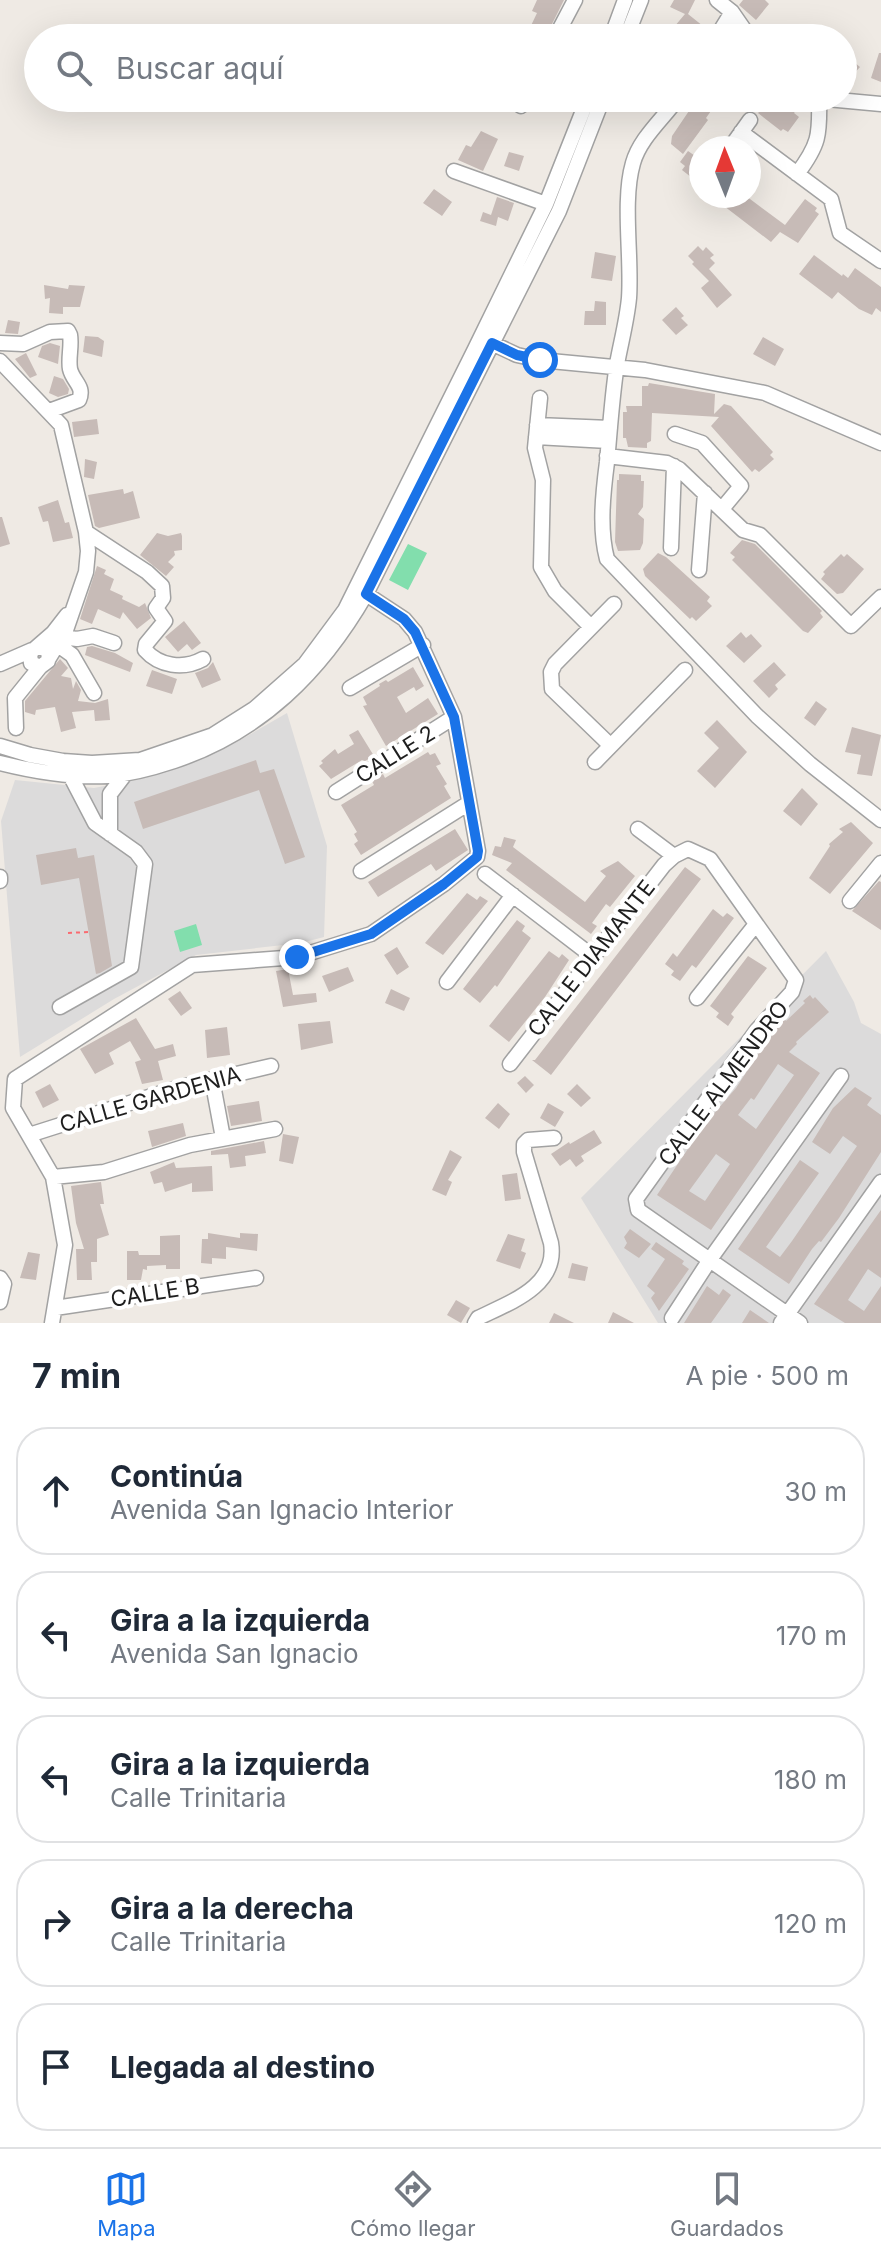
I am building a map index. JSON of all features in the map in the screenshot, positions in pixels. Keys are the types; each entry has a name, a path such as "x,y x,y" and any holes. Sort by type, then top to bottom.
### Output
{"street":[{"path":"562,24 575,0"},
{"path":"616,24 625,0"},
{"path":"632,24 641,0"},
{"path":"717,0 732,12 740,24"},
{"path":"725,24 732,12"},
{"path":"857,102 881,104"},
{"path":"0,763 31,771 70,775 126,773 158,766 217,745 259,720 310,674 343,632 366,594 486,341 582,112"},
{"path":"0,746 63,761 140,760 213,735 254,709 305,664 345,610 486,341 559,211 598,112"},
{"path":"668,112 647,136 632,166 629,298 617,366 607,456 604,518 607,559 757,716 810,764 881,820"},
{"path":"797,174 815,150 817,112"},
{"path":"739,136 746,126 757,136"},
{"path":"761,140 797,174 831,199 840,233 881,261"},
{"path":"454,171 546,204"},
{"path":"0,343 23,344 58,330 68,331 71,373 81,394 79,400 49,411"},
{"path":"486,341 517,355 540,360 617,366 765,393 881,443"},
{"path":"0,361 61,425 86,532 86,572 60,641"},
{"path":"540,398 535,448 543,480 541,567 555,591 590,626"},
{"path":"536,431 609,434"},
{"path":"675,434 702,443 741,486 722,509"},
{"path":"607,456 674,466 743,530 760,535 851,626 881,597"},
{"path":"671,548 674,466"},
{"path":"699,570 705,493"},
{"path":"86,532 147,572 162,586 163,598 156,608 165,621 146,644 145,650 165,663 179,665 203,659"},
{"path":"54,1316 65,1245 53,1177 13,1108 15,1079 192,965 277,960 371,934 475,861 478,851 454,717 415,632 404,619 366,594"},
{"path":"610,745 552,689 551,672 590,626 614,604"},
{"path":"16,728 15,698 38,656 74,606"},
{"path":"0,673 38,656 60,641 93,636 114,643"},
{"path":"60,641 94,693"},
{"path":"350,688 423,645"},
{"path":"0,664 38,656"},
{"path":"595,762 685,670"},
{"name":"CALLE 2","path":"336,792 454,717"},
{"path":"110,834 110,794 126,773"},
{"path":"60,1007 131,967 145,864 136,852 95,823 70,775"},
{"path":"361,871 469,803"},
{"path":"638,829 678,854 690,849 710,859 756,924 697,998"},
{"name":"CALLE DIAMANTE","path":"510,1064 655,875 678,854"},
{"path":"850,901 881,863"},
{"path":"485,874 592,956"},
{"path":"447,982 513,895"},
{"name":"CALLE ALMENDRO","path":"711,1258 638,1210 636,1199 757,1030 792,992 796,980 756,924"},
{"name":"CALLE GARDENIA","path":"29,1135 212,1079 271,1066"},
{"path":"672,1318 841,1076"},
{"path":"212,1079 223,1138"},
{"path":"53,1177 104,1172 223,1138 275,1129"},
{"path":"475,1323 478,1318 521,1297 549,1271 553,1256 551,1243 524,1144 528,1140 554,1138"},
{"path":"784,1319 881,1182"},
{"path":"711,1258 784,1319 800,1323"},
{"path":"0,1278 4,1284 0,1302"},
{"name":"CALLE B","path":"54,1316 256,1278"}],"path":[{"path":"68,933 88,932"}],"shaded area":[{"path":"287,713 327,846 324,937 301,943 196,955 114,999 20,1057 1,821 15,780 94,788 136,780 191,763"},
{"path":"826,951 854,1002 861,1023 881,1034 881,1323 658,1323 581,1198"}],"green space":[{"path":"408,544 427,553 408,590 389,580"},
{"path":"196,924 202,945 180,952 174,931"}],"building":[{"path":"537,0 564,0 552,24 532,24 537,13 532,11"},
{"path":"674,0 695,0 688,14 700,24 677,24 685,14 670,7"},
{"path":"743,0 765,0 769,4 756,20 739,5"},
{"path":"881,53 881,82 871,78"},
{"path":"688,112 710,112 696,136 689,136 689,146 683,154 671,144 672,136"},
{"path":"795,112 799,117 788,132 781,131 758,113"},
{"path":"481,131 498,139 483,171 458,160 466,145 471,147"},
{"path":"509,152 524,156 519,171 504,166"},
{"path":"689,152 689,176 682,170 685,166 680,162"},
{"path":"434,189 452,202 442,216 423,203"},
{"path":"497,197 514,203 508,221 498,217 496,226 480,221 483,212 491,215"},
{"path":"805,199 817,208 815,211 819,214 798,243 780,232 771,242 727,208 761,207 785,225"},
{"path":"698,246 703,251 706,247 714,255 710,258 715,263 709,269 732,295 717,308 701,288 709,281 688,256"},
{"path":"595,252 616,256 612,281 591,278"},
{"path":"814,255 842,276 848,278 855,268 881,287 881,312 876,308 872,315 859,309 838,292 832,299 799,274"},
{"path":"44,285 68,289 69,285 85,286 80,307 63,307 63,314 49,313 50,298 45,299"},
{"path":"595,301 606,302 606,325 584,325 585,311 594,311"},
{"path":"676,307 688,325 676,335 662,320"},
{"path":"8,320 20,322 18,334 5,333"},
{"path":"85,336 104,341 102,357 83,352"},
{"path":"763,337 784,349 775,366 753,354"},
{"path":"50,343 60,346 58,364 38,357 42,346"},
{"path":"26,353 37,375 30,378 15,359"},
{"path":"54,376 63,379 69,389 68,394 58,397 49,393"},
{"path":"649,383 715,394 714,414 724,404 731,406 773,452 770,455 774,459 759,472 755,469 752,472 711,426 719,417 652,413 651,441 647,443 647,448 628,447 626,438 623,438 623,412 627,412 626,406 642,406 642,386"},
{"path":"97,419 99,434 74,437 72,422"},
{"path":"85,459 97,462 94,479 84,477"},
{"path":"619,474 641,475 641,481 644,481 643,507 638,514 644,519 640,550 618,551 615,542"},
{"path":"123,489 124,494 133,491 140,518 99,528 95,526 88,495"},
{"path":"58,500 73,538 53,542 48,521 43,522 38,507"},
{"path":"0,517 10,544 0,547"},
{"path":"157,533 168,536 181,533 182,536 182,550 174,551 175,555 168,562 174,567 166,576 140,555"},
{"path":"742,540 755,544 822,611 823,617 808,633 732,560 735,557 730,553"},
{"path":"658,553 710,597 707,601 712,606 696,621 692,617 690,619 645,576 643,569"},
{"path":"841,554 844,557 847,554 864,569 843,593 837,594 821,579 825,574 823,572"},
{"path":"97,566 114,579 110,590 139,607 145,603 151,618 137,629 123,612 120,619 98,609 92,624 80,619"},
{"path":"184,621 201,643 192,650 187,644 178,652 165,637"},
{"path":"741,632 746,638 751,634 762,646 744,663 726,646"},
{"path":"92,646 133,663 130,672 85,655 87,647"},
{"path":"60,659 68,668 61,676 71,678 73,689 76,681 81,690 78,701 95,703 108,699 110,720 95,721 94,710 72,712 76,728 61,732 55,707 36,710 35,715 25,712 25,701"},
{"path":"213,662 221,680 202,688 195,673 208,668"},
{"path":"774,662 786,675 775,685 778,689 769,698 753,681"},
{"path":"413,667 424,686 416,691 414,687 397,697 406,713 428,698 438,714 386,746 363,706 367,705 363,697 379,684"},
{"path":"152,670 177,679 172,694 146,686"},
{"path":"816,701 827,709 815,726 804,718"},
{"path":"717,720 747,752 715,788 697,771 719,748 704,733"},
{"path":"852,727 881,735 872,776 857,774 861,755 845,752"},
{"path":"358,730 374,756 331,779 319,766 323,763 321,761 335,749 338,754 354,744 349,735"},
{"path":"428,752 430,755 435,753 441,764 436,766 451,798 361,855 354,844 358,841 354,834 357,832 341,805 374,785 372,781 383,774 385,778"},
{"path":"256,760 260,773 274,769 305,857 285,864 259,790 143,829 134,802"},
{"path":"802,788 818,804 801,826 783,811"},
{"path":"851,822 873,843 830,894 809,878 829,844 843,832 839,829"},
{"path":"455,829 468,850 436,871 431,864 378,897 368,882"},
{"path":"504,837 516,840 513,847 585,902 606,876 600,871 618,861 635,876 610,907 606,904 592,923 597,926 591,934 506,870 512,863 492,855 495,846 501,847"},
{"path":"76,848 78,858 94,855 112,966 96,974 79,878 41,885 36,855"},
{"path":"685,867 701,879 551,1075 532,1060"},
{"path":"881,882 881,930 852,911"},
{"path":"467,893 477,900 480,896 488,901 443,955 425,943"},
{"path":"713,909 723,917 727,913 734,918 696,968 692,965 680,981 671,975 674,971 665,964 673,953 677,957"},
{"path":"517,920 525,926 522,931 531,938 497,987 495,985 480,1003 463,989"},
{"path":"397,947 409,967 397,975 384,955"},
{"path":"549,951 559,958 562,954 569,960 545,997 509,1042 489,1026"},
{"path":"748,956 767,968 731,1014 734,1017 728,1026 716,1017 719,1013 710,1006"},
{"path":"348,967 354,981 329,992 322,976"},
{"path":"288,969 293,995 316,993 317,1002 283,1007 276,971"},
{"path":"391,989 410,998 404,1011 385,1003"},
{"path":"180,991 192,1008 181,1016 168,999"},
{"path":"810,995 813,999 815,997 829,1012 789,1052 820,1073 711,1230 657,1195 704,1125 736,1088 777,1025 784,1018 786,1021 805,1003 803,1001","holes":["778,1064 794,1075 756,1129 738,1115 751,1098 754,1100","716,1154 730,1164 705,1201 689,1191"]},
{"path":"136,1018 155,1049 173,1044 176,1056 158,1061 163,1080 142,1084 135,1062 141,1060 130,1041 109,1053 114,1064 95,1074 80,1049"},
{"path":"330,1021 333,1043 301,1050 298,1024"},
{"path":"227,1027 230,1055 207,1058 205,1030"},
{"path":"525,1076 534,1085 526,1093 517,1083"},
{"path":"50,1084 59,1100 43,1108 35,1092"},
{"path":"577,1084 591,1098 581,1107 567,1094"},
{"path":"855,1087 872,1098 867,1105 881,1115 881,1152 839,1218 812,1249 789,1284 738,1249 800,1160 819,1173 766,1247 780,1257 792,1241 857,1146 843,1136 830,1154 812,1142 833,1108"},
{"path":"259,1101 262,1121 231,1126 227,1106"},
{"path":"498,1103 510,1114 499,1129 485,1118"},
{"path":"548,1103 564,1112 555,1127 540,1118"},
{"path":"183,1123 186,1136 152,1147 148,1131"},
{"path":"594,1130 602,1143 581,1156 584,1161 576,1167 570,1159 560,1166 551,1154"},
{"path":"283,1134 299,1137 293,1164 279,1161"},
{"path":"264,1141 266,1153 245,1156 246,1166 230,1168 228,1154 211,1155 211,1151"},
{"path":"450,1150 462,1157 448,1180 452,1182 446,1196 432,1190"},
{"path":"174,1162 176,1168 212,1166 213,1191 192,1192 192,1183 165,1192 162,1182 154,1184 150,1172"},
{"path":"517,1173 521,1199 505,1201 502,1175"},
{"path":"101,1182 104,1204 100,1204 109,1235 97,1239 97,1262 91,1262 92,1280 77,1280 76,1249 84,1249 76,1223 71,1186"},
{"path":"881,1210 881,1278 868,1269 848,1300 864,1311 881,1286 881,1323 845,1323 814,1304"},
{"path":"630,1229 651,1244 639,1258 624,1248 627,1243 624,1237"},
{"path":"208,1233 240,1238 240,1233 258,1234 257,1251 226,1247 226,1259 212,1258 212,1264 201,1263 202,1239 208,1239"},
{"path":"508,1234 525,1239 521,1251 526,1253 520,1269 496,1261"},
{"path":"180,1235 180,1269 166,1269 166,1265 147,1266 147,1270 143,1269 141,1280 127,1280 127,1251 138,1251 139,1255 160,1255 160,1236"},
{"path":"656,1242 684,1261 682,1264 689,1269 659,1311 651,1298 655,1293 647,1286 665,1259 651,1249"},
{"path":"28,1252 40,1254 36,1280 20,1278"},
{"path":"572,1263 588,1267 585,1281 568,1278"},
{"path":"707,1286 719,1295 723,1289 731,1295 711,1323 684,1323"},
{"path":"456,1300 470,1308 461,1323 447,1315"},
{"path":"750,1310 769,1323 742,1323"},
{"path":"613,1312 634,1323 608,1323"},
{"path":"554,1313 574,1323 549,1323"}],"route":[{"path":"297,957 371,934 444,884 477,857 454,717 415,632 404,619 366,594 492,343 517,355 540,360"}]}
